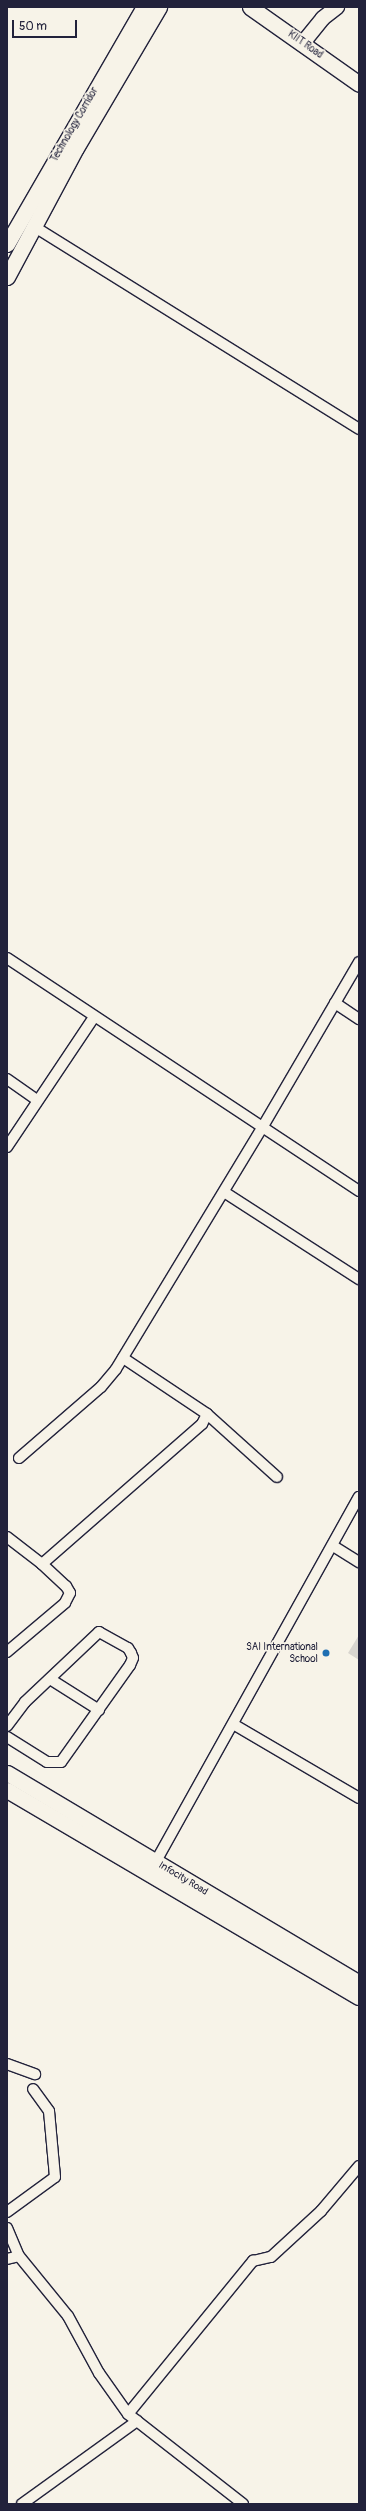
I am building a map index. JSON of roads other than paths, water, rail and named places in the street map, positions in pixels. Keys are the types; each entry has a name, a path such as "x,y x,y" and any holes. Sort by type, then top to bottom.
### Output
{"main road":[{"name":"Technology Corridor","path":"7,244 144,7"},
{"path":"7,277 33,226 159,7"},
{"name":"KIIT Road","path":"250,7 359,73"},
{"name":"KIIT Road","path":"266,7 359,84"},
{"path":"306,40 325,12 337,7"},
{"name":"Infocity Road","path":"7,1773 88,1830 349,1982"},
{"name":"Infocity Road","path":"7,1790 155,1863 349,1982 359,1997"}],"street":[{"path":"33,226 359,429"},
{"path":"7,958 359,1191"},
{"path":"19,1458 101,1387 123,1358 224,1192 359,962"},
{"path":"335,1003 359,1019"},
{"path":"7,1146 94,1017"},
{"path":"7,1079 38,1100"},
{"path":"224,1192 359,1279"},
{"path":"123,1358 207,1414 277,1477"},
{"path":"42,1564 202,1424 207,1414"},
{"path":"155,1863 359,1497"},
{"path":"7,1537 42,1564 66,1586 69,1598 7,1652"},
{"path":"333,1546 359,1562"},
{"path":"7,1726 25,1702 99,1632 128,1648 133,1658 130,1665 61,1762 48,1762 7,1737"},
{"path":"50,1679 99,1710"},
{"path":"233,1724 359,1798"},
{"path":"7,2064 35,2074"},
{"path":"7,2212 55,2177 49,2111 33,2089"},
{"path":"128,2414 253,2261 271,2257 321,2211 359,2166"},
{"path":"7,2228 19,2256 68,2316 99,2373 128,2414 243,2504"},
{"path":"7,2260 19,2256"},
{"path":"28,2502 137,2421"}],"place":[{"name":"SAI International School","path":"326,1653"}]}
